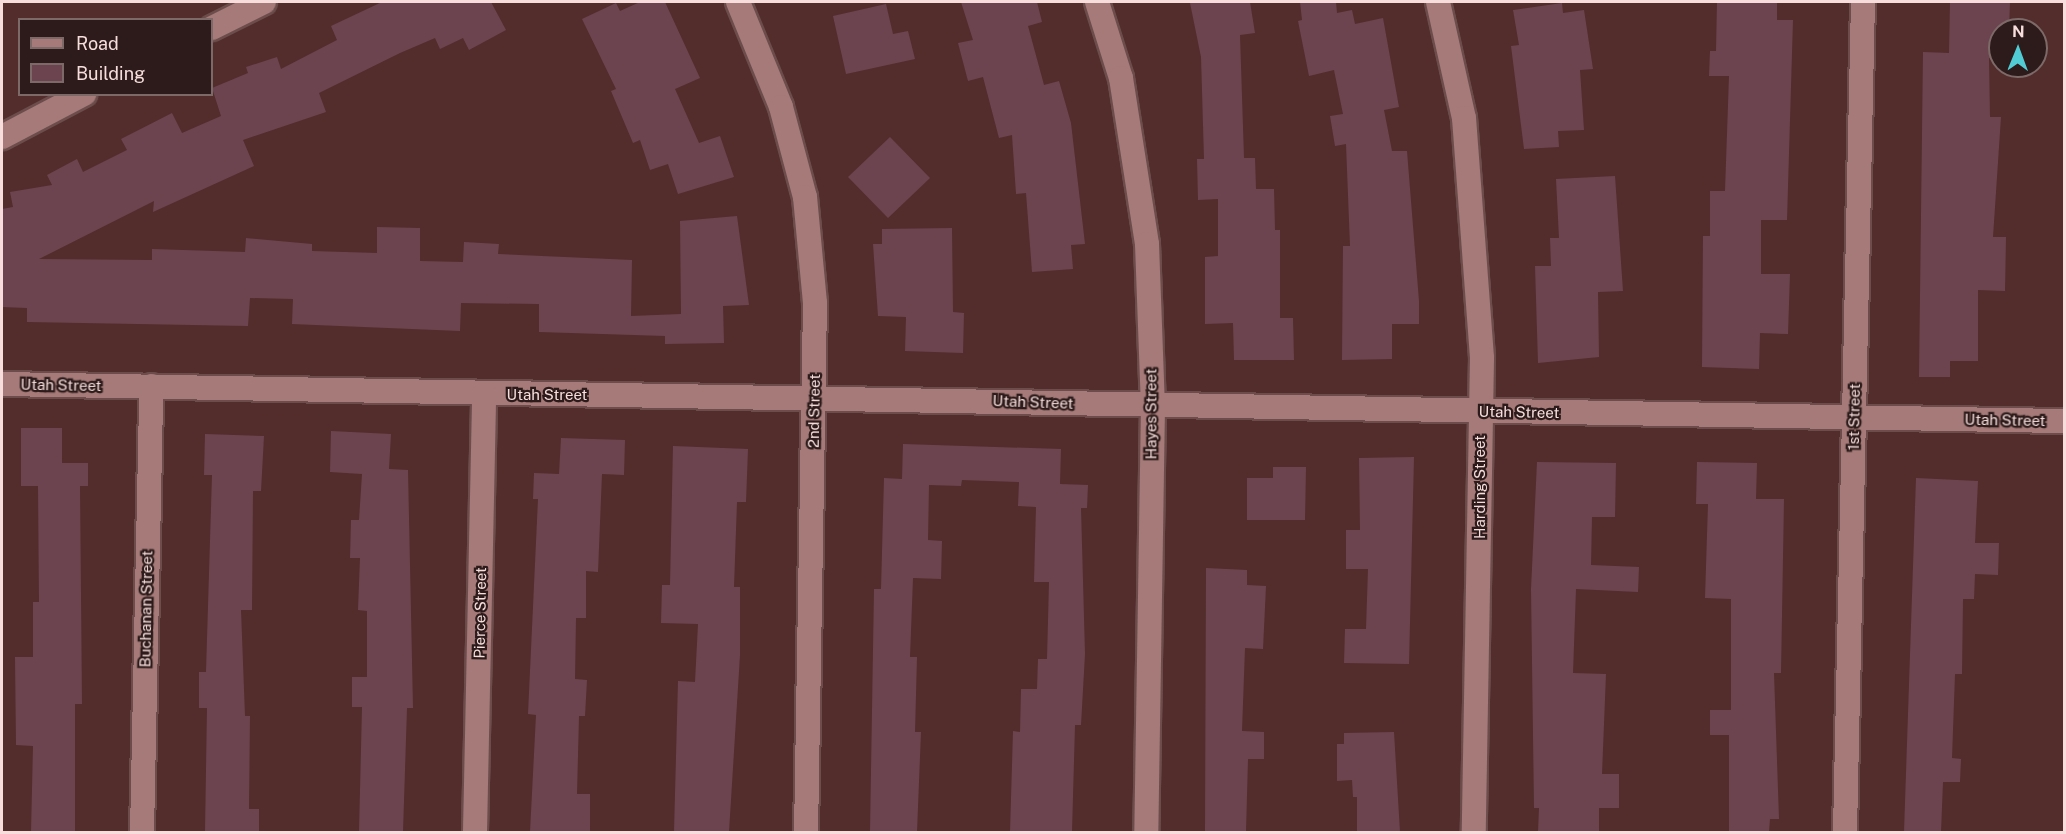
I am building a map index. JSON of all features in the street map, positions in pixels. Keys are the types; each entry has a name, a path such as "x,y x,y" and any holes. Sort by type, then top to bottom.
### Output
{"street":[{"path":"213,28 264,2"},
{"name":"2nd Street","path":"738,2 781,107 805,196 815,303 806,832"},
{"name":"Hayes Street","path":"1097,2 1121,78 1138,168 1147,244 1153,406 1146,832"},
{"name":"Harding Street","path":"1438,2 1464,118 1476,225 1480,412 1474,832"},
{"name":"1st Street","path":"1845,832 1863,2"},
{"path":"2,137 80,96"},
{"name":"Utah Street","path":"2,384 484,394 815,395 1153,406 2064,421"},
{"name":"Buchanan Street","path":"142,832 151,386"},
{"name":"Pierce Street","path":"475,832 484,394"}],"building":[{"path":"382,2 491,2 506,30 469,50 463,38 440,49 435,38 400,53 319,93 326,112 243,140 254,166 153,212 154,201 39,259 152,260 152,249 245,252 246,238 312,244 312,251 377,253 377,227 420,228 420,261 463,262 464,242 499,244 498,254 632,260 631,316 681,314 680,221 737,216 749,305 723,306 724,343 665,344 665,336 539,332 539,304 461,303 460,331 292,324 293,299 250,298 248,326 27,322 27,308 2,307 2,209 13,207 10,192 52,185 47,175 77,159 83,172 127,150 121,139 172,113 182,133 221,116 213,88 248,73 246,67 277,57 281,69 337,40 331,26"},
{"path":"640,2 665,2 700,78 675,89 699,143 720,136 734,177 678,194 668,164 650,170 640,140 633,143 611,91 616,89 582,19 616,3 620,11"},
{"path":"961,2 1037,2 1042,22 1028,26 1044,85 1059,81 1071,123 1085,244 1071,245 1073,269 1032,272 1026,193 1016,194 1012,135 999,138 983,77 968,81 958,43 973,40"},
{"path":"1250,2 1255,33 1240,35 1244,158 1255,158 1256,189 1274,189 1275,230 1280,230 1280,318 1293,318 1294,360 1234,360 1233,323 1205,324 1205,257 1218,256 1218,199 1198,200 1197,159 1204,159 1201,57 1190,3"},
{"path":"1300,2 1336,2 1337,13 1352,10 1355,24 1383,18 1399,107 1384,110 1392,151 1407,151 1419,301 1419,324 1392,324 1392,359 1342,360 1343,246 1350,246 1346,144 1335,146 1330,116 1343,114 1334,70 1309,76 1298,21 1302,20"},
{"path":"1717,2 1777,2 1777,20 1793,20 1787,220 1761,220 1761,274 1790,274 1788,334 1760,333 1759,369 1702,367 1703,236 1710,236 1710,191 1725,191 1729,76 1709,76 1710,51 1716,51"},
{"path":"1950,2 2010,2 2009,18 1988,18 1990,117 2001,117 1993,237 2006,237 2005,291 1978,290 1978,361 1950,361 1950,377 1919,377 1923,52 1949,53"},
{"path":"1562,3 1563,13 1584,10 1593,69 1580,70 1584,130 1558,131 1559,147 1524,149 1511,46 1519,45 1513,10"},
{"path":"886,4 893,34 908,31 915,59 846,74 833,16"},
{"path":"890,137 930,178 888,218 848,177"},
{"path":"1615,176 1623,291 1598,292 1599,357 1538,363 1535,266 1551,266 1550,238 1559,238 1556,179"},
{"path":"952,228 953,312 964,313 963,353 905,351 906,317 878,316 873,244 882,244 882,229"},
{"path":"21,428 62,428 62,463 88,463 88,486 80,486 82,704 75,704 75,832 31,832 33,746 16,745 15,657 33,657 33,602 39,602 38,486 21,486"},
{"path":"331,431 391,434 389,469 408,470 413,708 407,708 403,832 359,832 362,707 352,707 352,677 367,677 367,611 358,610 360,558 350,558 351,520 359,520 362,474 330,472"},
{"path":"205,434 264,436 261,491 253,491 252,610 241,610 245,716 250,716 249,809 259,809 259,832 205,832 207,708 199,708 199,672 206,672 212,475 204,475"},
{"path":"561,438 625,440 624,475 602,474 598,572 586,571 586,618 576,618 575,679 587,680 585,716 579,716 577,794 590,794 590,832 530,832 536,715 528,714 538,499 533,499 534,473 559,474"},
{"path":"903,444 1061,449 1060,484 1088,485 1087,508 1081,508 1085,654 1081,725 1075,725 1072,832 1010,832 1013,731 1020,732 1021,689 1037,689 1038,659 1047,659 1049,582 1034,582 1036,507 1018,506 1019,482 962,480 961,486 929,485 928,540 942,541 941,579 913,578 910,657 917,657 915,732 921,732 917,832 870,832 874,589 881,589 884,478 902,479"},
{"path":"673,446 748,449 746,502 737,502 734,587 740,587 740,655 729,832 674,832 678,681 695,682 698,624 661,623 662,585 670,585"},
{"path":"1414,457 1409,664 1344,663 1345,629 1366,629 1368,569 1346,569 1346,530 1360,530 1359,458"},
{"path":"1537,462 1616,463 1615,517 1592,517 1591,565 1639,567 1638,592 1576,589 1573,673 1606,674 1602,774 1619,774 1619,808 1599,808 1599,832 1538,832 1539,808 1534,808 1531,589"},
{"path":"1697,462 1757,463 1756,499 1784,499 1781,673 1774,673 1779,819 1770,819 1769,832 1729,832 1729,735 1710,735 1710,710 1731,710 1731,599 1705,598 1708,504 1696,504"},
{"path":"1273,467 1306,467 1305,520 1247,520 1247,478 1273,478"},
{"path":"1916,478 1978,481 1975,543 1999,543 1998,575 1975,574 1974,599 1963,599 1962,674 1955,674 1952,758 1961,759 1960,782 1943,782 1941,832 1904,832"},
{"path":"1206,568 1247,570 1247,585 1266,586 1263,649 1245,648 1242,731 1264,732 1264,759 1248,759 1246,832 1205,832"},
{"path":"1394,732 1400,832 1357,832 1357,797 1353,797 1352,780 1337,781 1337,744 1344,744 1344,733"}]}
